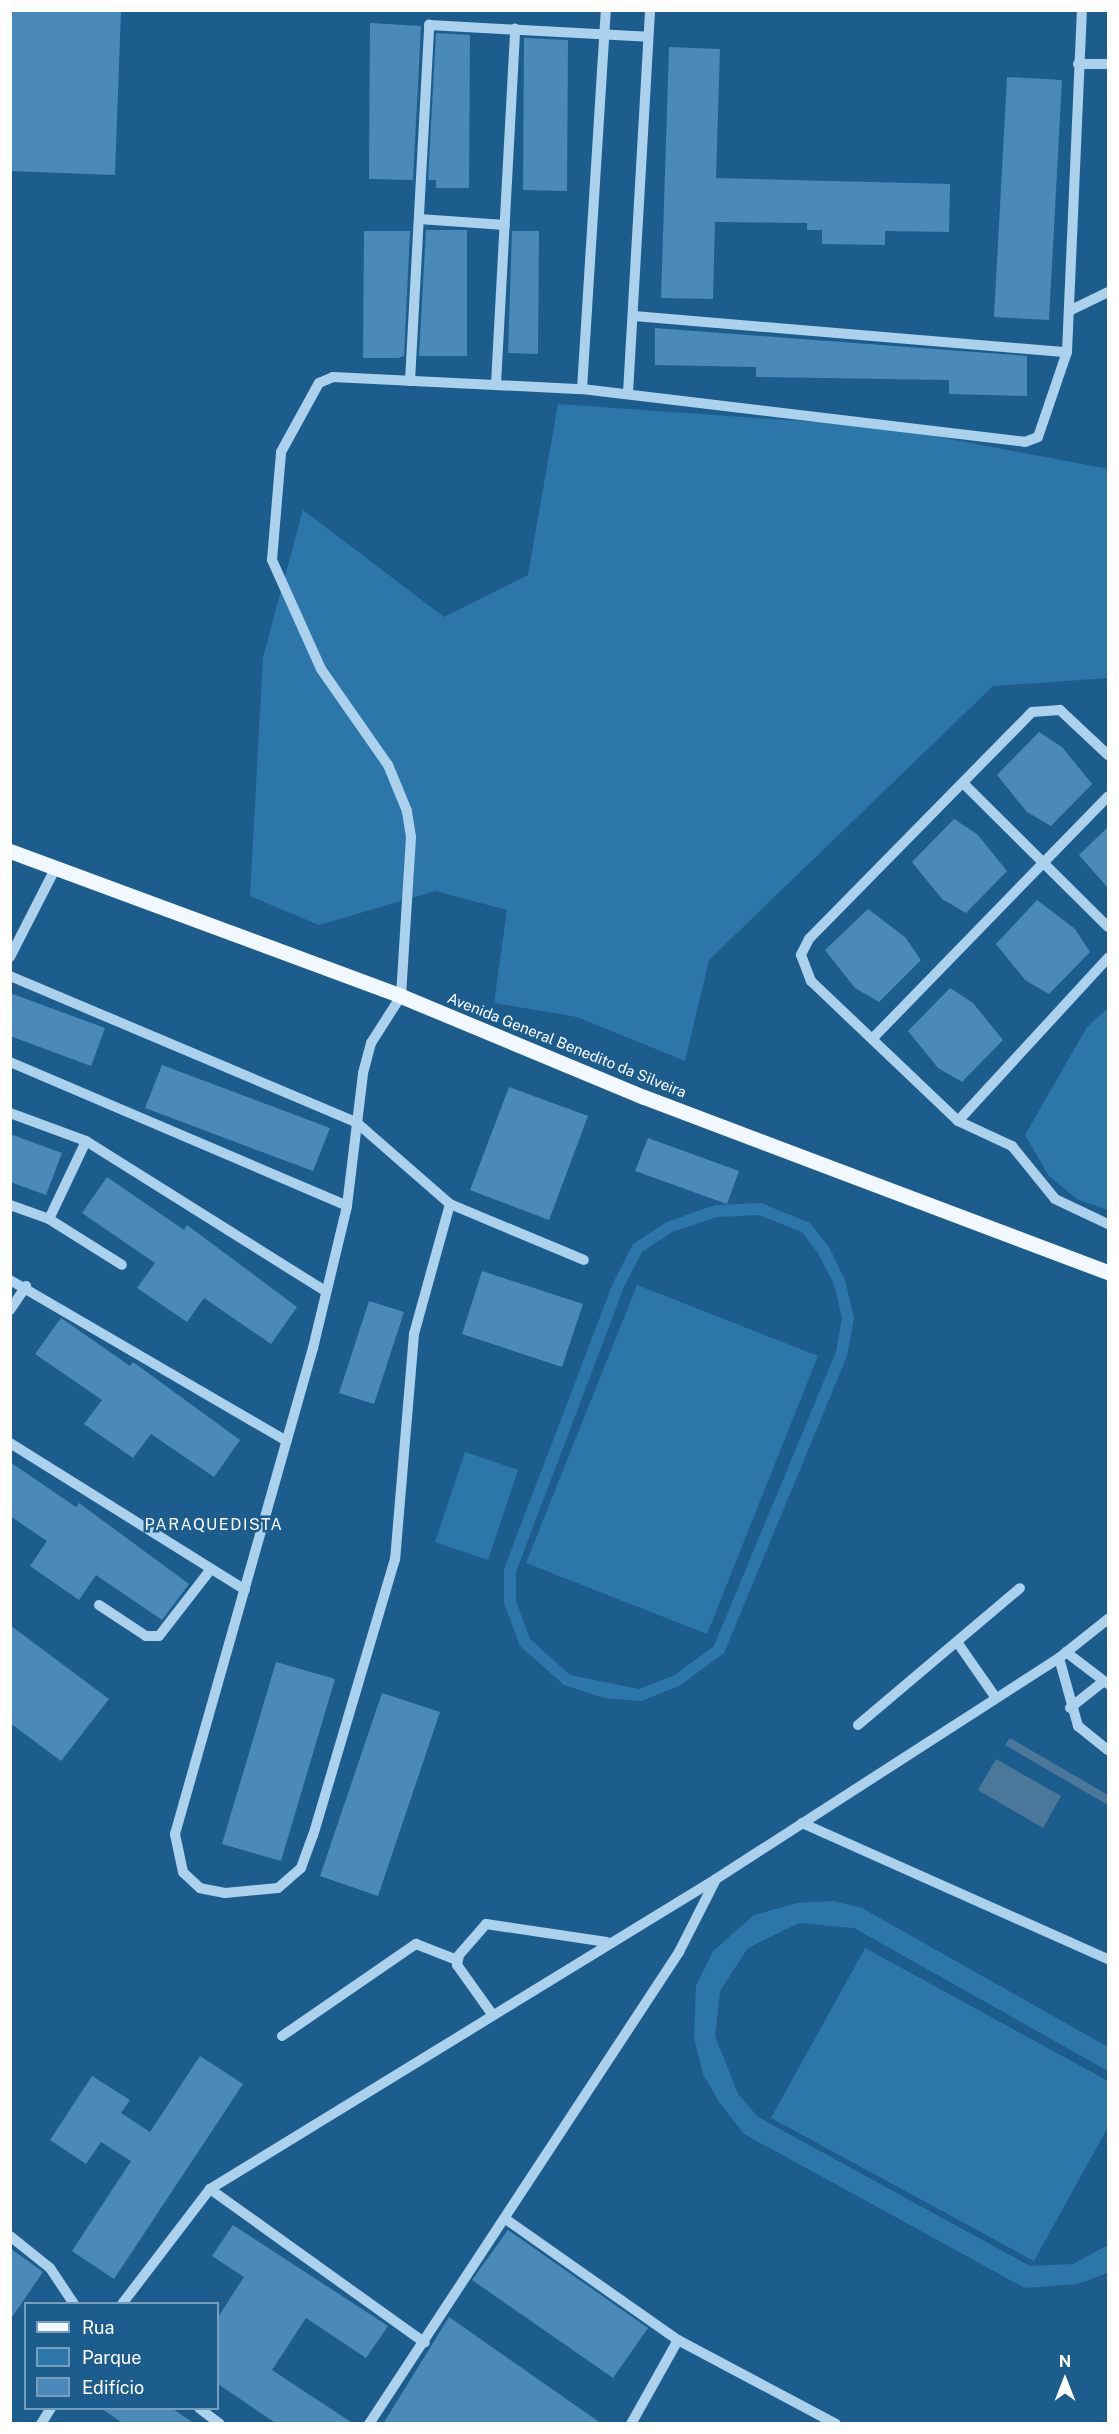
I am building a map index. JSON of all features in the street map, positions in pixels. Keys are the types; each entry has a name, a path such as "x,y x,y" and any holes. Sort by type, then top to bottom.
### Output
{"main road":[{"name":"Avenida General Benedito da Silveira","path":"10,851 401,996 644,1097 1108,1272"}],"street":[{"path":"582,389 606,10"},
{"path":"628,393 650,10"},
{"path":"450,1204 414,1334 395,1559 313,1835 301,1868 278,1888 225,1893 200,1888 183,1872 175,1834 286,1441 347,1206 356,1122 371,1043 401,996 411,837 407,811 388,765 321,669 272,560 281,452 319,383 333,376 582,389 1024,442 1038,437 1067,352 1082,10"},
{"path":"410,381 429,25 648,37"},
{"path":"496,384 515,29"},
{"path":"1078,64 1108,64"},
{"path":"419,219 506,225"},
{"path":"1069,311 1108,292"},
{"path":"634,316 1067,352"},
{"path":"1108,755 1060,710 1041,708 802,950 807,976 958,1121 1012,1146 1055,1199 1108,1224"},
{"path":"964,784 1108,927"},
{"path":"873,1038 1108,796"},
{"path":"10,957 55,869"},
{"path":"958,1121 1108,958"},
{"path":"10,976 356,1122 450,1204 584,1260"},
{"path":"10,1062 347,1206"},
{"path":"10,1113 86,1141 325,1291"},
{"path":"49,1219 86,1141"},
{"path":"10,1205 49,1219 122,1265"},
{"path":"10,1280 26,1286 286,1441"},
{"path":"10,1310 26,1286"},
{"path":"10,1443 244,1590"},
{"path":"99,1605 146,1636 159,1636 211,1569"},
{"path":"858,1725 1020,1588"},
{"path":"124,2302 210,2189 607,1942 716,1879 1063,1655 1108,1619"},
{"path":"957,1641 996,1698"},
{"path":"1063,1655 1106,1682 1070,1708"},
{"path":"1063,1655 1070,1708 1085,1736 1108,1750"},
{"path":"802,1823 1108,1959"},
{"path":"369,2424 507,2220 679,1952 716,1879"},
{"path":"457,1960 493,1922 607,1942"},
{"path":"282,2036 416,1944 457,1960 492,2014"},
{"path":"210,2189 425,2343"},
{"path":"507,2220 678,2340 837,2424"},
{"path":"10,2236 50,2268 74,2302"},
{"path":"631,2424 678,2340"},
{"path":"41,2424 50,2410"},
{"path":"200,2410 220,2424"}],"green space":[{"path":"558,404 887,427 1108,469 1108,678 993,686 709,960 685,1061 577,1017 494,1003 507,910 435,891 319,925 250,896 263,657 303,510 444,617 528,575"},
{"path":"1108,1008 1108,1210 1077,1199 1049,1176 1025,1135 1087,1027"},
{"path":"761,1203 810,1223 829,1247 845,1280 854,1318 847,1356 724,1653 679,1686 641,1701 604,1698 564,1685 520,1646 504,1603 504,1569 613,1283 633,1244 667,1222 715,1205","holes":["759,1215 802,1232 818,1253 834,1284 842,1318 836,1352 714,1646 675,1675 639,1689 570,1675 530,1639 516,1601 516,1572 624,1287 642,1252 672,1232 717,1217"]},
{"path":"637,1285 818,1356 707,1634 526,1563"},
{"path":"465,1452 518,1470 488,1560 435,1542"},
{"path":"834,1901 862,1908 1108,2047 1108,2071 854,1928 799,1923 748,1948 720,1991 715,2036 738,2094 758,2117 1030,2266 1073,2264 1108,2245 1107,2273 1078,2284 1025,2288 744,2134 719,2102 703,2074 694,2037 696,1986 713,1951 754,1915 797,1903"},
{"path":"865,1948 1108,2081 1108,2127 1034,2261 771,2118"}],"shaded area":[{"path":"1010,1738 1108,1795 1108,1805 1005,1745"},
{"path":"996,1759 1061,1796 1043,1828 978,1790"}],"building":[{"path":"10,10 121,10 115,175 10,171"},
{"path":"370,23 421,26 413,180 369,179"},
{"path":"436,33 470,35 469,188 436,188 436,180 428,180"},
{"path":"524,38 568,40 567,191 523,190"},
{"path":"669,47 720,49 716,178 950,184 949,232 885,231 885,245 822,244 822,230 807,230 807,223 715,222 713,299 661,298"},
{"path":"1007,77 1062,80 1049,320 994,317"},
{"path":"426,230 467,230 467,356 419,356"},
{"path":"364,231 410,231 404,356 398,358 363,358"},
{"path":"512,231 539,231 538,354 508,353"},
{"path":"655,328 1027,356 1027,396 949,394 949,380 756,377 756,367 655,365"},
{"path":"1039,732 1062,747 1092,784 1051,826 1027,812 997,775"},
{"path":"954,819 977,834 1007,871 966,913 942,899 912,862"},
{"path":"1108,827 1108,888 1079,855"},
{"path":"1037,900 1075,929 1090,952 1049,994 1025,980 996,944"},
{"path":"868,909 905,937 921,960 879,1002 855,988 825,950"},
{"path":"950,988 973,1003 1003,1040 962,1082 938,1068 908,1031"},
{"path":"10,993 105,1028 91,1066 10,1036"},
{"path":"162,1065 330,1128 313,1171 145,1108"},
{"path":"509,1087 588,1116 549,1220 470,1190"},
{"path":"10,1134 62,1153 46,1195 10,1182"},
{"path":"648,1138 739,1171 727,1204 635,1171"},
{"path":"107,1177 184,1230 187,1225 297,1307 271,1344 204,1298 187,1322 137,1288 155,1263 82,1213"},
{"path":"482,1271 583,1304 562,1367 462,1334"},
{"path":"369,1301 404,1312 374,1404 339,1393"},
{"path":"61,1318 130,1366 133,1362 240,1440 214,1477 151,1434 133,1458 84,1424 102,1400 35,1354"},
{"path":"10,1462 76,1507 79,1503 189,1584 162,1620 96,1575 79,1600 30,1566 47,1541 10,1516"},
{"path":"10,1625 109,1699 61,1761 10,1723"},
{"path":"276,1662 335,1679 281,1861 222,1844"},
{"path":"382,1693 440,1712 378,1896 320,1876"},
{"path":"200,2056 243,2084 114,2279 72,2251 131,2161 101,2142 86,2164 50,2140 92,2076 130,2100 121,2113 150,2132"},
{"path":"233,2225 388,2326 366,2358 306,2318 272,2370 354,2424 277,2424 219,2385 219,2315 244,2277 212,2256"},
{"path":"508,2230 648,2328 613,2378 472,2280"},
{"path":"10,2248 43,2272 10,2320"},
{"path":"449,2317 602,2424 383,2424"},
{"path":"103,2410 174,2410 195,2424 124,2424"}],"district":[{"name":"PARAQUEDISTA","path":"214,1525"}]}
